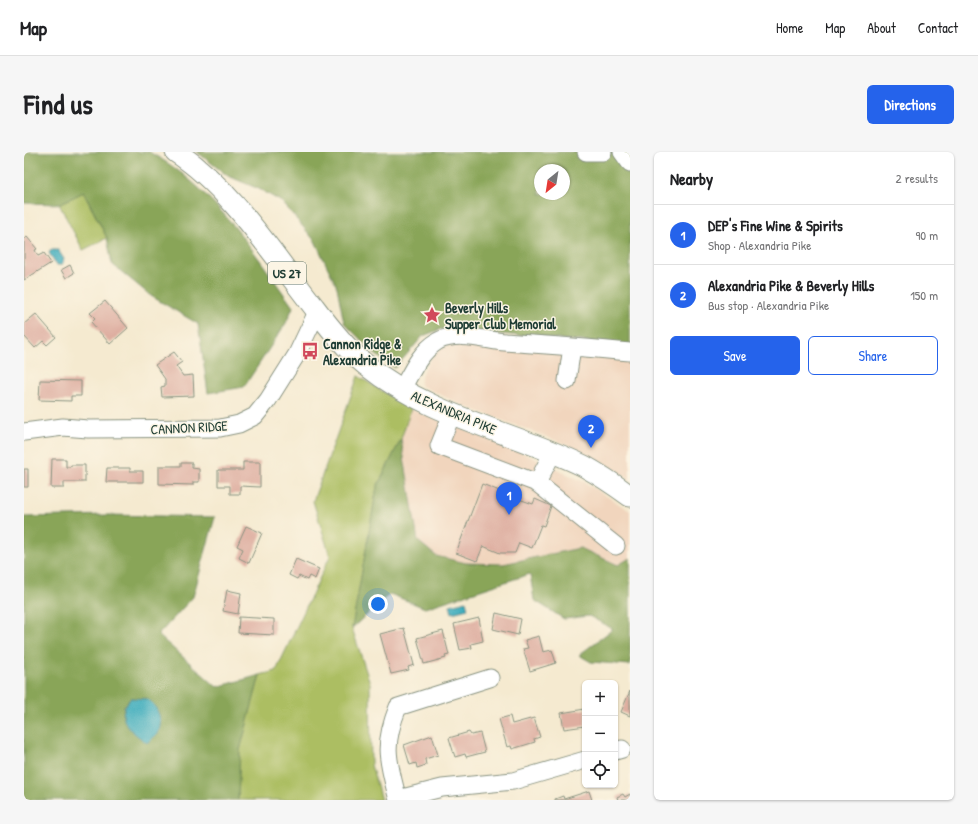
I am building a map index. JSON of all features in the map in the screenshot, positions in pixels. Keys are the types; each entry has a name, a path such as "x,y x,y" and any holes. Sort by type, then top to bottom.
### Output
{"main road":[{"name":"ALEXANDRIA PIKE","path":"176,152 213,181 252,228 317,312 365,364 402,389 431,405 553,452 585,467 630,496"}],"street":[{"path":"586,152 603,152"},
{"path":"622,152 630,164"},
{"name":"CANNON RIDGE","path":"24,432 63,427 88,429 220,428 239,424 255,416 268,400 297,354 317,312"},
{"path":"402,389 420,356 438,342 446,338 475,338 503,342 630,352"},
{"path":"567,382 572,347"},
{"path":"452,414 439,446 537,483 616,546"},
{"path":"537,483 553,452"},
{"path":"490,678 398,707 387,741 390,766 398,799 442,788 513,781 582,761"}],"shaded area":[{"path":"454,342 630,358 630,480 614,469 566,444 462,405 420,385 422,373 435,352"},
{"path":"411,409 523,453 584,482 630,511 630,558 618,565 605,559 539,558 503,564 466,563 436,556 418,541 401,439"}],"green space":[{"path":"24,152 149,152 172,166 212,201 230,221 293,307 286,323 244,387 208,393 198,324 151,296 112,264 107,238 84,192 59,204 24,203"},
{"path":"197,152 630,152 630,345 441,329 423,336 395,368 375,354 344,323 337,287 315,241 282,202 259,189 228,176"},
{"path":"83,192 107,238 83,250 59,204"},
{"path":"358,376 411,409 401,439 377,487 352,628 370,683 371,765 381,800 238,800 240,750 260,675 276,671 330,556 313,501"},
{"path":"401,439 418,541 436,556 466,563 503,564 580,548 618,565 630,558 630,665 591,662 579,655 613,629 589,616 564,619 534,600 530,574 425,608 390,594 352,628 377,487"},
{"path":"107,515 215,517 193,597 158,635 217,687 260,675 240,750 238,800 24,800 24,517","holes":["131,698 148,699 123,715 124,706"]}],"water":[{"path":"51,250 58,250 64,259 62,265 57,265 49,253"},
{"path":"466,601 468,609 452,613 450,605"},
{"path":"131,698 148,699 159,715 160,724 157,734 147,743 126,724 124,712 126,705"}],"building":[{"path":"27,237 37,249 35,250 38,256 44,253 51,263 24,280 24,239"},
{"path":"70,265 74,273 66,278 61,270"},
{"path":"105,301 128,328 110,344 91,322 95,318 90,313"},
{"path":"36,314 56,337 47,345 43,341 35,348 24,336 24,324"},
{"path":"174,352 182,362 176,366 183,376 193,375 194,396 162,397 161,387 165,386 165,379 155,365"},
{"path":"40,380 81,381 81,396 71,396 71,401 39,400"},
{"path":"52,459 66,459 66,467 70,467 71,465 85,465 85,482 64,482 64,488 51,488"},
{"path":"243,462 260,462 260,487 240,486 240,494 230,494 230,486 218,486 218,470 243,470"},
{"path":"181,463 192,463 192,468 199,469 199,482 193,482 193,485 159,484 159,466 181,466"},
{"path":"107,468 130,468 130,471 143,471 143,482 106,482"},
{"path":"24,469 28,469 28,487 24,487"},
{"path":"482,484 502,492 504,488 507,489 508,486 516,489 515,492 518,493 516,498 533,504 535,499 551,506 544,526 541,525 532,548 519,543 515,553 500,553 483,546 477,561 456,553"},
{"path":"246,526 262,533 249,563 239,558 243,549 237,546"},
{"path":"296,559 319,569 315,579 309,576 307,580 299,576 297,579 289,575"},
{"path":"227,590 241,593 238,614 223,611"},
{"path":"496,613 521,619 518,635 493,629"},
{"path":"239,617 274,619 274,635 238,633"},
{"path":"479,618 483,641 471,644 472,648 460,650 454,624"},
{"path":"404,628 414,665 408,667 409,670 391,674 380,634"},
{"path":"443,631 449,655 445,656 446,658 424,664 417,638"},
{"path":"539,636 543,652 552,650 556,663 530,671 523,649 528,648 525,640"},
{"path":"630,691 630,716 621,712"},
{"path":"582,710 582,726 564,729 561,713"},
{"path":"510,716 512,724 534,718 540,737 534,739 535,742 512,749 511,746 507,747 499,719"},
{"path":"469,732 471,735 480,733 485,752 466,757 465,754 455,757 449,738"},
{"path":"432,735 438,755 425,759 426,765 417,768 416,763 410,765 404,745"},
{"path":"589,791 592,800 555,800 563,796 564,799"},
{"path":"623,794 625,797 630,794 630,800 618,800 617,797"}],"place":[{"name":"Beverly Hills Supper Club Memorial","path":"432,315"},
{"name":"Cannon Ridge & Alexandria Pike","path":"310,351"},
{"name":"Alexandria Pike & Beverly Hills","path":"591,448"},
{"name":"DEP's Fine Wine & Spirits","path":"509,515"}]}
